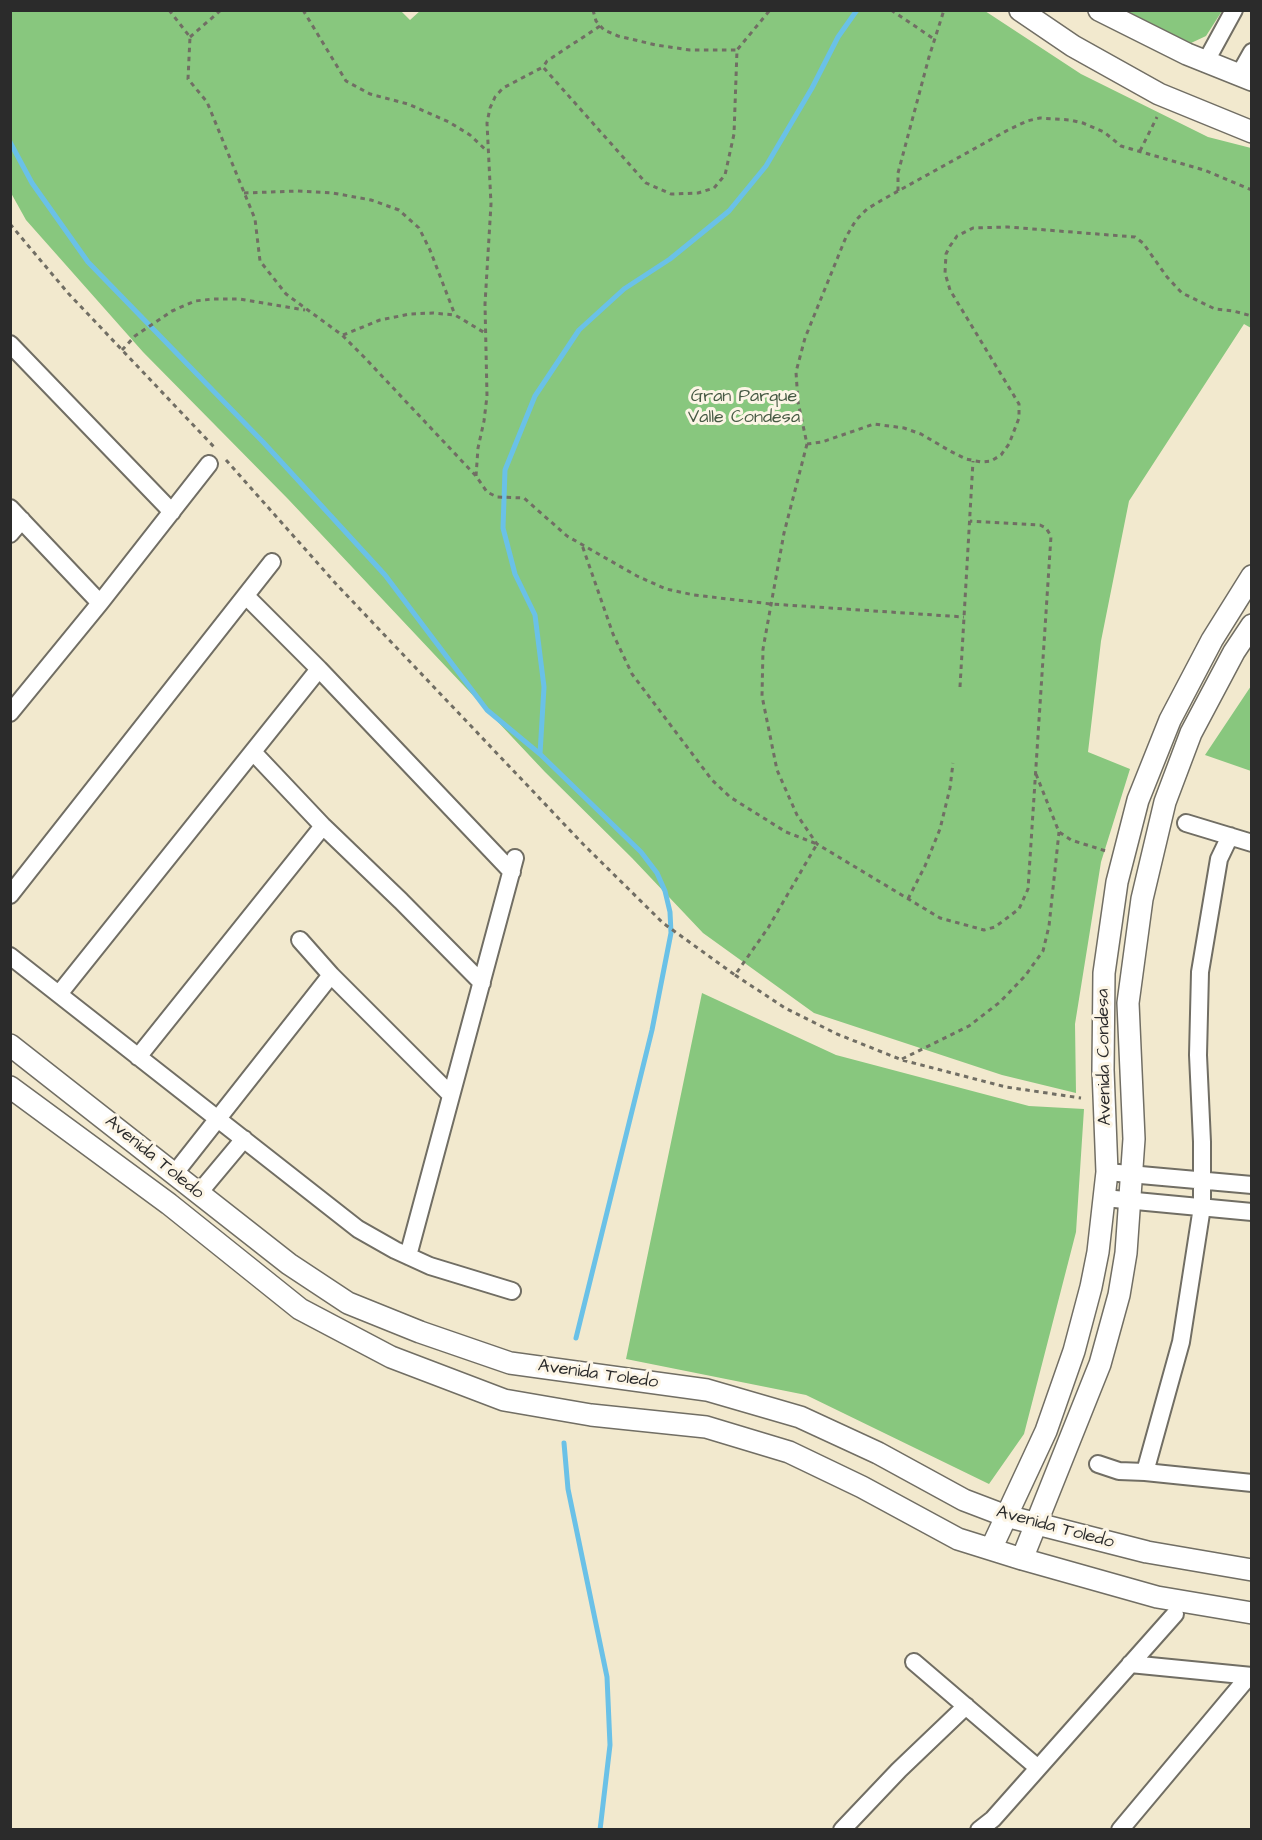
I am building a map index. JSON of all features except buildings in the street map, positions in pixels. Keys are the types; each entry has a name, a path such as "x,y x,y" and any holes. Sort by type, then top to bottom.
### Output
{"street":[{"path":"1020,10 1073,46 1159,94 1251,132"},
{"path":"1099,10 1205,63 1245,78 1251,52"},
{"path":"1205,63 1234,10"},
{"path":"10,344 172,512"},
{"path":"10,713 216,457"},
{"path":"10,534 16,514 100,603"},
{"path":"10,895 272,562"},
{"name":"Avenida Condesa","path":"991,1549 1046,1431 1074,1351 1091,1287 1107,1172 1103,1070 1104,973 1117,882 1138,800 1170,720 1212,640 1251,576"},
{"path":"246,596 514,865 408,1256"},
{"name":"Avenida Condesa","path":"1022,1559 1100,1364 1119,1295 1131,1201 1134,1139 1128,1003 1142,899 1165,802 1191,733 1251,625"},
{"path":"59,994 319,669"},
{"path":"253,752 323,826 482,982"},
{"path":"1186,823 1251,843"},
{"path":"138,1057 323,826"},
{"path":"1145,1472 1181,1342 1202,1207 1198,1055 1200,972 1219,859 1230,836"},
{"path":"300,940 331,975 452,1095"},
{"path":"10,956 358,1229 430,1266 512,1291"},
{"path":"169,1204 186,1183 218,1119 331,975"},
{"name":"Avenida Toledo","path":"10,1045 289,1264 348,1303 510,1364 707,1390 800,1417 878,1453 964,1500 1006,1516 1147,1552 1251,1570"},
{"name":"Avenida Toledo","path":"10,1087 169,1204 300,1309 391,1357 504,1400 591,1415 706,1427 789,1452 862,1487 958,1539 1157,1597 1251,1613"},
{"path":"186,1183 244,1139"},
{"path":"1107,1172 1251,1185"},
{"path":"1104,1198 1251,1212"},
{"path":"1098,1464 1119,1471 1250,1479"},
{"path":"979,1830 993,1819 1175,1614"},
{"path":"914,1662 1038,1768"},
{"path":"1130,1664 1250,1676"},
{"path":"1120,1830 1250,1676"},
{"path":"842,1830 899,1770 966,1707"}],"path":[{"path":"169,10 190,37 188,79 207,102 255,219 260,261 286,294 342,335 476,476 487,492 498,497 524,498 549,522 582,545 652,584 666,589 694,596 771,604 964,617"},
{"path":"190,37 221,10"},
{"path":"303,10 346,81 370,94 408,104 441,118 471,135 489,153"},
{"path":"594,10 596,21 600,26 618,36 690,50 737,50"},
{"path":"543,67 646,183 670,194 698,193 714,188 725,175 734,134 737,50 770,10"},
{"path":"891,10 934,39"},
{"path":"898,191 897,173 944,10"},
{"path":"476,476 487,396 485,304 491,204 487,123 490,108 495,97 503,88 543,67 547,61 600,26"},
{"path":"1140,152 1157,117"},
{"path":"817,844 804,828 777,770 762,696 763,649 784,533 807,444 798,402 796,372 805,338 846,237 856,220 867,209 1008,130 1040,118 1083,123 1104,132 1121,146 1204,170 1251,190"},
{"path":"244,194 297,191 333,193 371,200 399,210 418,228 430,250 455,315"},
{"path":"10,224 68,293 122,350 216,457 583,844 663,923 785,1008 837,1034 902,1060 1006,1087 1081,1098"},
{"path":"807,444 822,442 874,424 904,428 921,434 950,451 974,461 991,461 1005,450 1014,434 1020,404 946,282 946,254 957,236 974,228 994,226 1135,237 1143,243 1167,277 1182,293 1215,309 1251,316"},
{"path":"122,350 143,330 172,311 195,301 240,299 307,310"},
{"path":"342,335 380,320 410,314 433,313 455,315 486,333"},
{"path":"960,687 974,461"},
{"path":"582,545 613,634 632,674 712,780 730,797 786,832 817,844 940,918 984,930 995,927 1019,909 1028,889 1051,536 1046,528 1040,525 970,520"},
{"path":"908,898 925,866 940,829 950,788 953,763"},
{"path":"902,1060 969,1026 1000,1002 1025,976 1043,951 1049,926 1059,832 1035,772"},
{"path":"1059,832 1071,840 1109,852"},
{"path":"735,975 768,928 817,844"}],"green space":[{"name":"Gran Parque Valle Condesa","path":"421,10 985,11 1081,74 1208,137 1251,148 1251,328 1244,324 1129,501 1101,641 1088,752 1130,769 1101,862 1075,1024 1076,1093 1002,1075 814,1013 703,933 632,858 545,772 288,499 143,352 26,220 11,193 11,11 401,11 410,20"},
{"path":"1123,11 1222,11 1206,36 1191,43"},
{"path":"1251,686 1251,771 1205,755"},
{"path":"702,993 836,1055 1029,1106 1084,1109 1076,1232 1024,1434 989,1484 806,1395 626,1359"}],"waterway":[{"path":"576,1338 652,1030 671,933 670,912 665,891 657,873 641,852 540,754 544,687 535,615 515,574 503,528 505,470 535,396 579,330 624,289 670,259 729,211 766,166 812,88 838,37 857,10"},
{"path":"10,142 32,183 88,262 263,442 385,575 487,710 540,754"},
{"path":"564,1443 568,1489 607,1677 610,1745 600,1830"}]}
